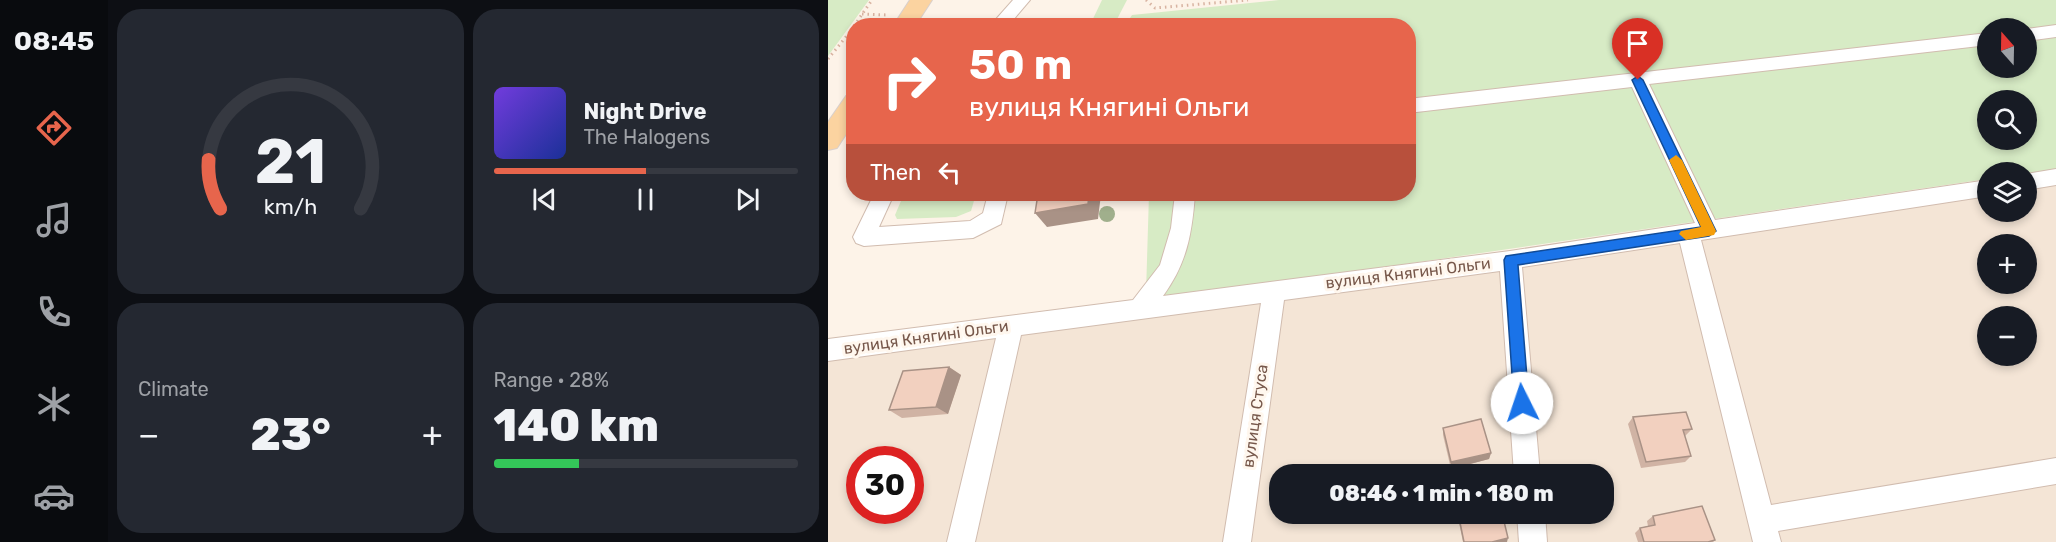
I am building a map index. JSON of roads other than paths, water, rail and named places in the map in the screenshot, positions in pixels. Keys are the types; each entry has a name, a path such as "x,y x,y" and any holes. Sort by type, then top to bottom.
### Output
{"main road":[{"path":"909,18 921,0"},
{"path":"828,141 846,114"}],"street":[{"path":"1005,18 1022,0"},
{"path":"2037,33 2056,31"},
{"path":"1416,105 1977,40"},
{"path":"1638,80 1699,232 1765,531 2056,471"},
{"path":"2037,180 2056,177"},
{"name":"вулиця Княгині Ольги","path":"828,350 1510,260 1977,190"},
{"path":"881,201 864,237 973,229 993,218 997,201"},
{"path":"1142,307 1170,269 1182,228 1184,201"},
{"path":"1510,260 1526,464"},
{"name":"вулиця Стуса","path":"1237,542 1274,290"},
{"path":"961,542 1011,325"},
{"path":"1532,524 1533,542"}]}
